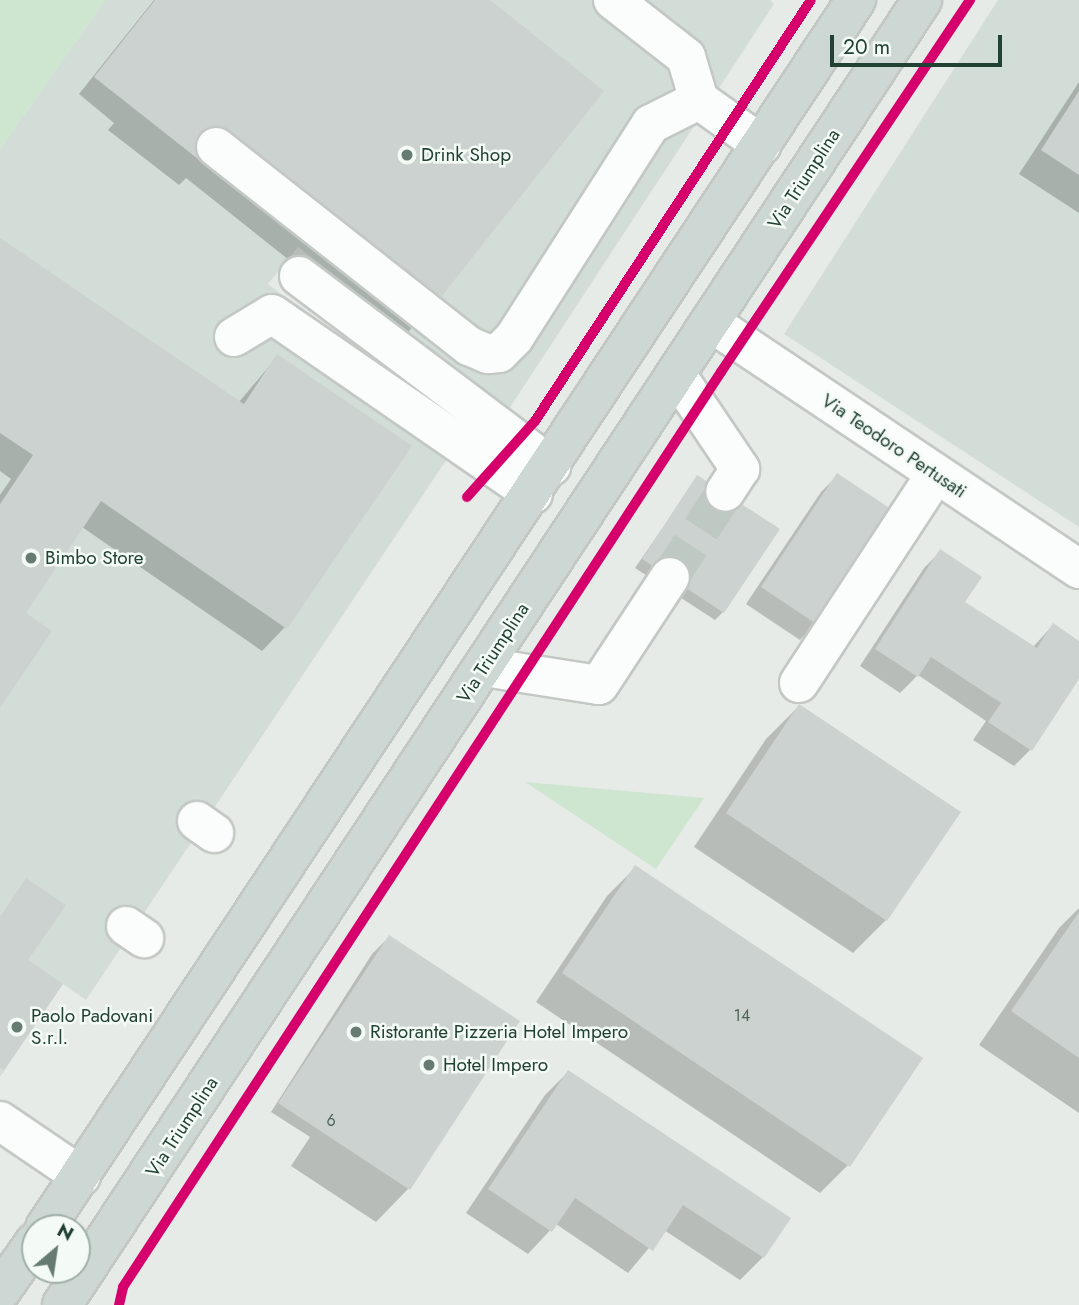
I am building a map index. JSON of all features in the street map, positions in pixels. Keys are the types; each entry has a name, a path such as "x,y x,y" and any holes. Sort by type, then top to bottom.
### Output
{"main road":[{"name":"Via Triumplina","path":"62,1305 922,0"},
{"path":"55,1214 762,145 846,4"},
{"path":"0,1292 21,1262"}],"street":[{"path":"613,0 687,57 699,100 762,145"},
{"path":"216,147 469,346 488,354 499,353 514,338 651,124 699,100"},
{"path":"299,276 542,480"},
{"path":"234,337 272,314 542,480"},
{"name":"Via Teodoro Pertusati","path":"710,322 1079,569"},
{"path":"676,374 740,469 725,492"},
{"path":"799,683 936,474"},
{"path":"484,667 599,685 670,578"},
{"path":"0,1121 81,1176"}],"shaded area":[{"path":"105,0 770,0 774,4 509,409 298,247 268,284 463,435 86,1000 63,984 0,1077 0,149"},
{"path":"998,0 1079,0 1079,527 784,334"}],"green space":[{"path":"0,0 105,0 0,149"},
{"path":"525,782 704,798 656,869"}],"building":[{"name":"Drink Shop","path":"155,0 490,0 604,91 415,330 94,77"},
{"path":"1079,91 1079,175 1041,150"},
{"path":"0,238 244,404 277,354 412,446 287,629 101,501 26,613 52,631 0,708 0,504 33,455 0,433"},
{"path":"837,473 894,511 818,625 761,587"},
{"path":"697,475 780,529 724,613 642,559"},
{"path":"940,549 982,577 965,602 1037,648 1053,623 1079,641 1079,679 1032,751 988,722 1001,703 931,657 918,677 875,649"},
{"path":"799,704 961,812 887,921 726,813"},
{"path":"635,865 923,1058 850,1167 562,973"},
{"path":"26,878 66,905 28,960 63,984 4,1070 0,1068 0,917"},
{"path":"1079,912 1079,1058 1011,1011"},
{"name":"Hotel Impero","path":"389,935 520,1021 410,1190 278,1103"},
{"path":"568,1070 791,1218 764,1258 683,1205 653,1251 575,1198 552,1232 488,1189"}],"tunnel":[{"path":"670,577 725,492"}],"cycle path":[{"path":"467,497 535,421 811,0"},
{"path":"119,1305 123,1287 721,372 970,0"}],"place":[{"name":"Drink Shop","path":"407,155"},
{"name":"Bimbo Store","path":"31,558"},
{"name":"Paolo Padovani S.r.l.","path":"17,1027"},
{"name":"Ristorante Pizzeria Hotel Impero","path":"356,1032"},
{"name":"Hotel Impero","path":"429,1065"}]}
